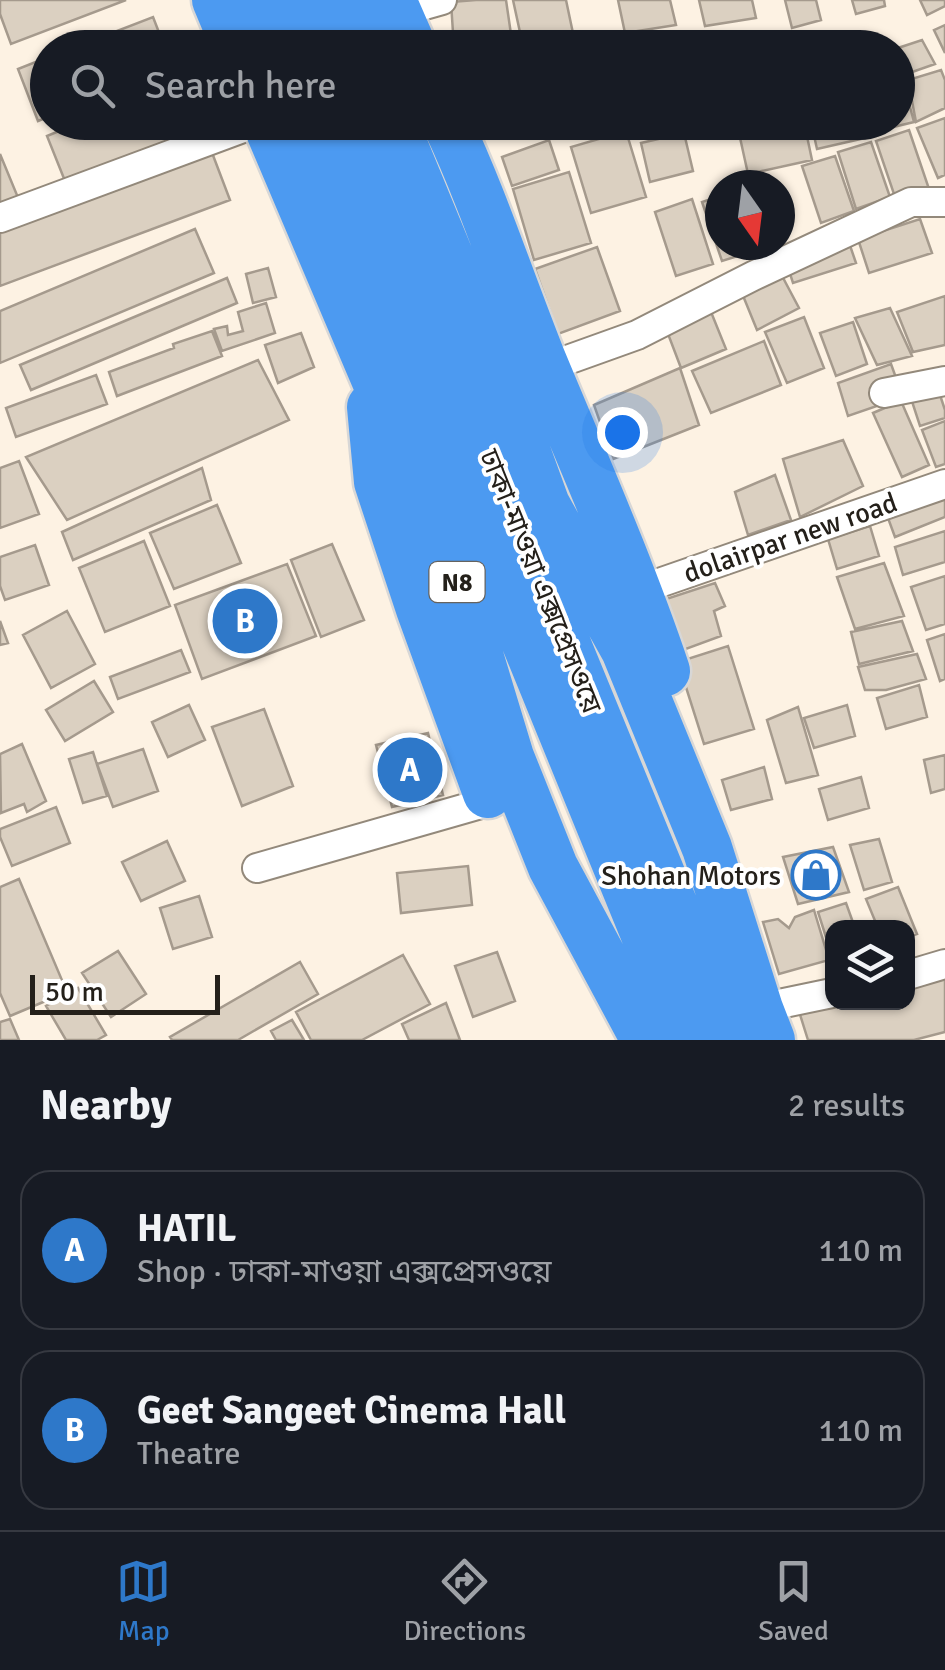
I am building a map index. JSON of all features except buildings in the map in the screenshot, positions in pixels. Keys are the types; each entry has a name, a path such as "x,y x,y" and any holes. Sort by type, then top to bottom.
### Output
{"highway":[{"path":"217,0 230,30"},
{"path":"264,0 276,30"},
{"path":"302,0 377,28"},
{"name":"N8","path":"276,140 440,529 509,758 528,807 553,867 646,1040"},
{"name":"ঢাকা-মাওয়া এক্সপ্রেসওয়ে","path":"321,140 689,1040"},
{"name":"ঢাকা-মাওয়া এক্সপ্রেসওয়ে","path":"359,140 728,1040"},
{"path":"400,140 501,384 546,505 626,650 707,848 758,1010 784,1028"},
{"path":"455,140 715,798 756,910 784,1028"},
{"path":"368,361 379,482 432,641 532,901 607,1040"}],"street":[{"path":"0,218 210,140"},
{"path":"545,368 637,335 911,202 944,205"},
{"path":"884,393 945,382"},
{"name":"dolairpar new road","path":"636,591 945,484"},
{"path":"257,868 491,801"},
{"path":"915,973 945,964"},
{"path":"784,1028 825,997"}],"place":[{"name":"Geet Sangeet Cinema Hall","path":"245,621"},
{"name":"HATIL","path":"410,770"},
{"name":"Shohan Motors","path":"816,875"}]}
